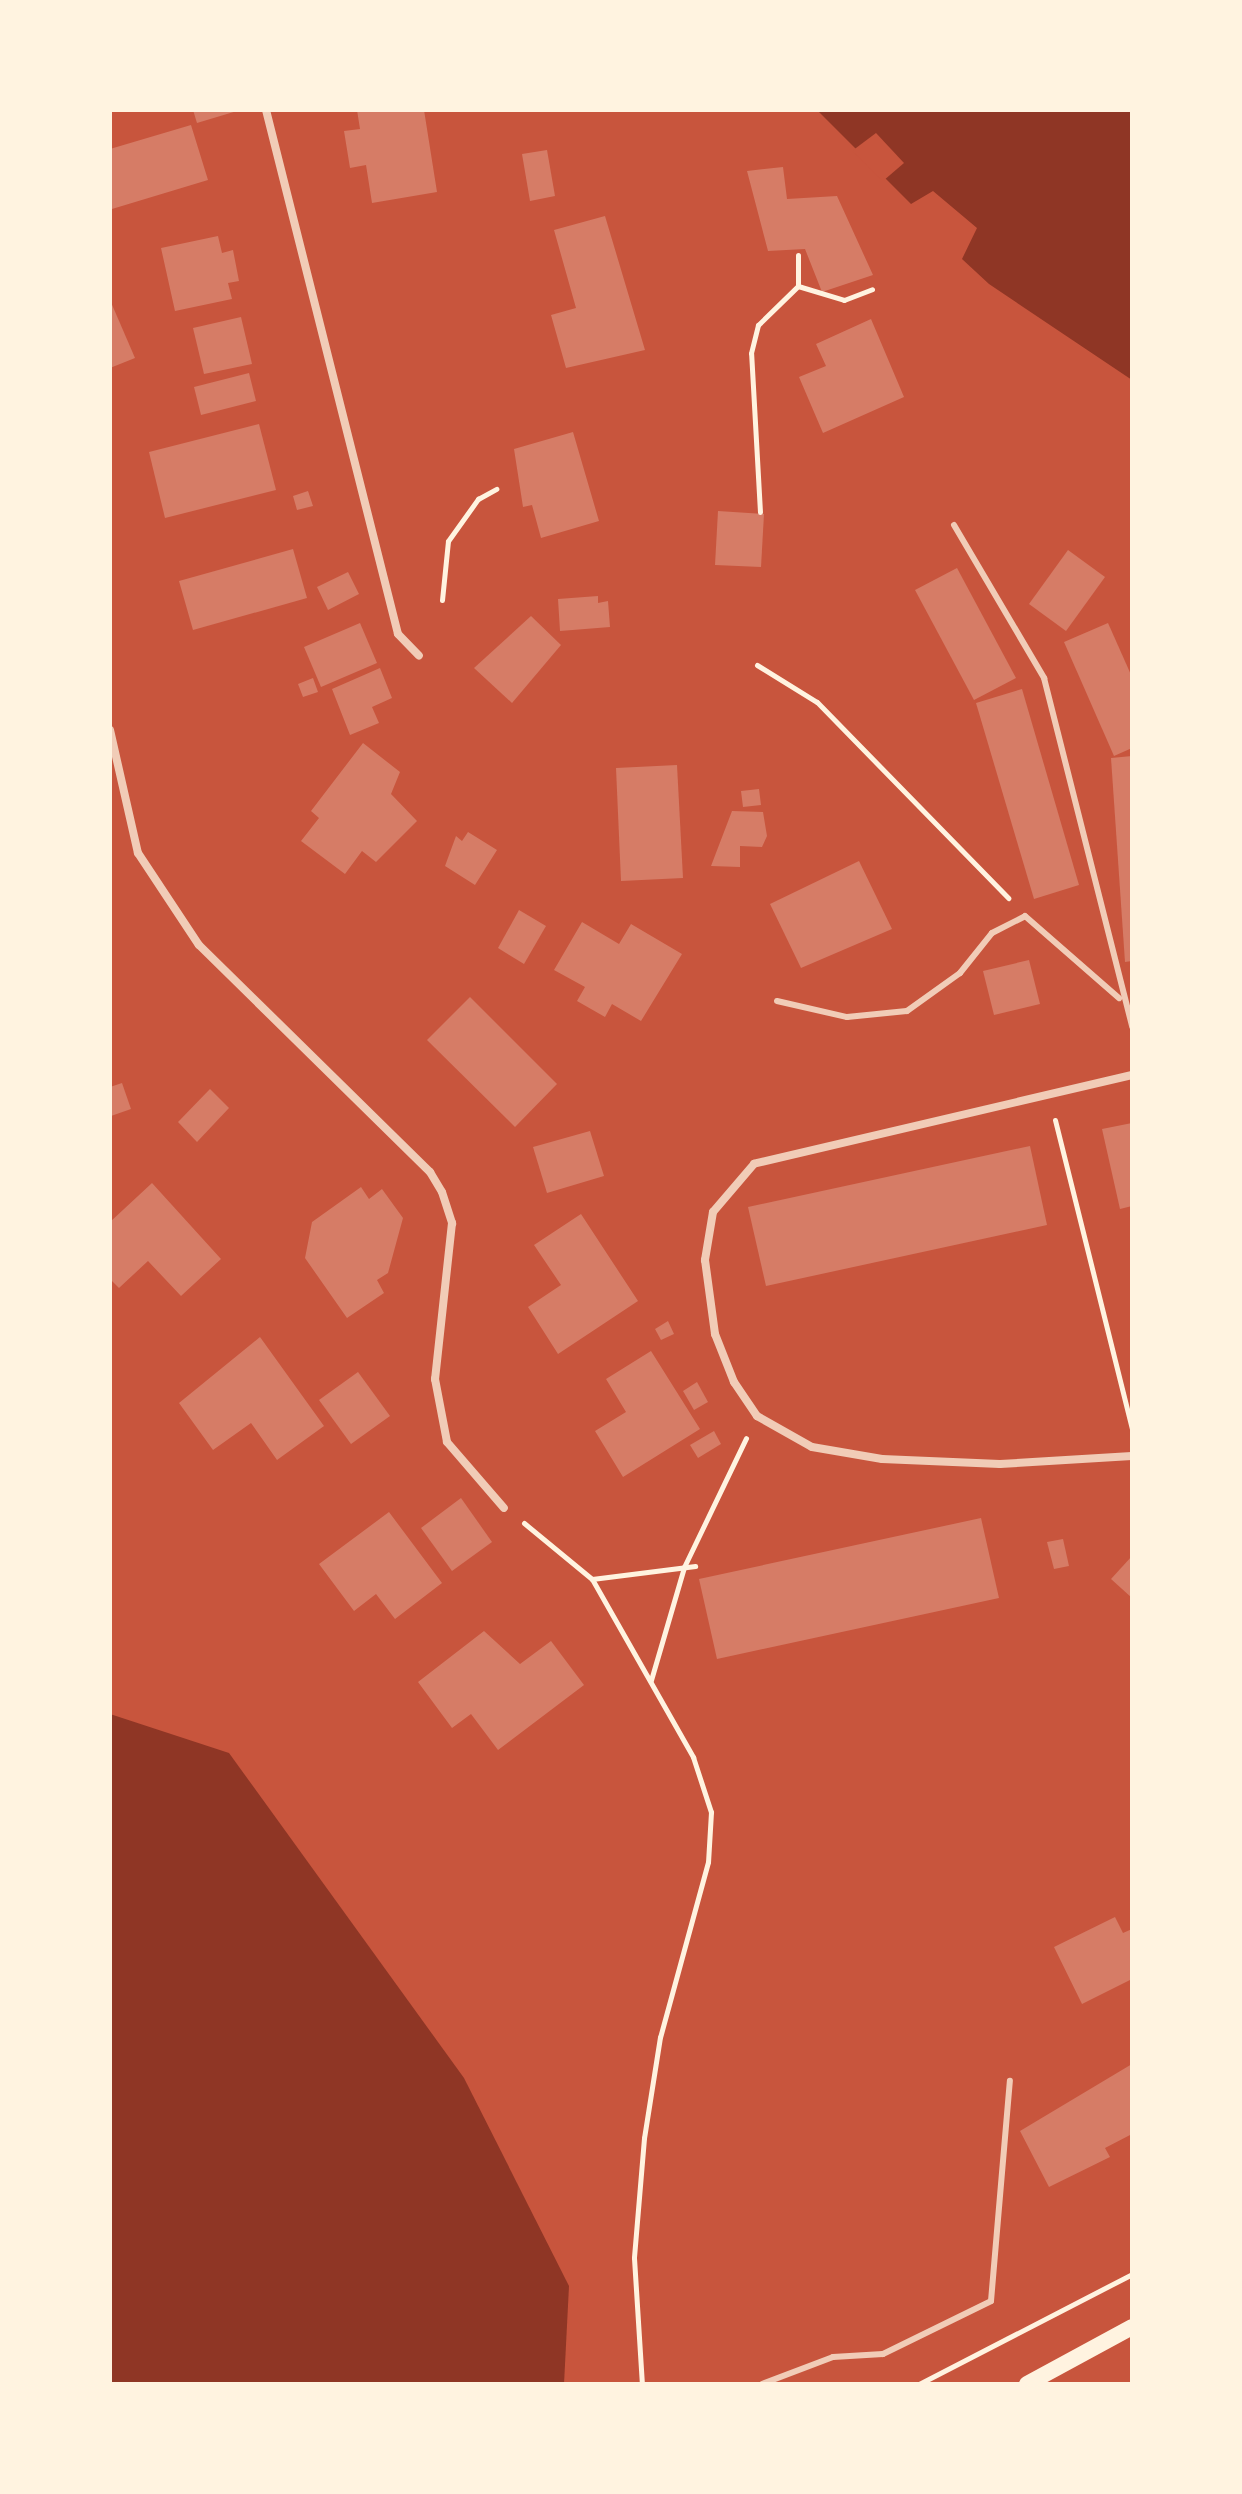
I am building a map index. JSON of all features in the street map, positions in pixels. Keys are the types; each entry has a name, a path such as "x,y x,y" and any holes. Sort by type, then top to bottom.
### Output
{"main road":[{"path":"1027,2384 1132,2327"}],"street":[{"path":"266,110 392,615 398,634 419,656"},
{"path":"110,730 138,853 199,945 430,1172 442,1192 452,1223 435,1379 447,1442 504,1508"},
{"path":"1132,1075 754,1164 713,1212 705,1260 715,1334 757,1416 812,1447 882,1459 1000,1464 1132,1456"}],"lane":[{"path":"954,525 1044,678 1087,835 1119,998 1132,1027"},
{"path":"777,1001 847,1017 907,1011 960,973 992,933 1025,916 1119,998"},
{"path":"762,2384 833,2357 883,2354 991,2301 1010,2081"}],"path":[{"path":"760,512 751,353 758,325 798,286 798,255"},
{"path":"798,286 844,300 872,289"},
{"path":"442,600 448,541 478,499 496,489"},
{"path":"757,665 817,702 1025,916"},
{"path":"1048,1093 1132,1429"},
{"path":"651,1680 684,1567 757,1416"},
{"path":"504,1508 592,1579 693,1757 711,1812 708,1862 660,2037 644,2138 634,2258 642,2384"},
{"path":"592,1579 695,1566"},
{"path":"919,2384 1132,2274"}],"shaded area":[{"path":"817,110 1132,110 1132,380 989,284 962,259 977,228 933,191 911,204"},
{"path":"110,1714 229,1753 464,2078 569,2286 564,2384 110,2384"}],"pier":[{"path":"876,133 904,163 883,181 852,151"}],"building":[{"path":"193,110 237,110 237,111 197,123"},
{"path":"357,110 424,110 437,192 372,203 366,165 350,168 344,131 360,129"},
{"path":"191,125 208,180 112,209 110,217 110,149"},
{"path":"547,150 555,196 530,201 522,154"},
{"path":"783,167 787,199 837,196 873,275 822,292 805,249 768,251 747,171"},
{"path":"605,216 645,350 566,368 551,315 576,308 554,230"},
{"path":"218,236 222,253 233,250 239,281 228,283 232,299 175,311 161,248"},
{"path":"110,300 135,358 110,368"},
{"path":"241,317 252,364 204,374 193,328"},
{"path":"871,319 904,397 823,433 799,377 826,366 816,344"},
{"path":"249,373 256,401 201,415 194,387"},
{"path":"259,424 276,490 165,518 149,452"},
{"path":"573,432 599,521 541,538 532,505 523,507 514,449"},
{"path":"308,491 313,506 297,510 293,496"},
{"path":"718,511 764,514 761,567 715,565"},
{"path":"293,549 307,598 193,630 179,581"},
{"path":"1068,550 1105,577 1066,631 1029,604"},
{"path":"957,568 1016,678 974,700 915,590"},
{"path":"348,572 359,594 328,610 317,587"},
{"path":"598,596 598,603 608,601 610,627 560,631 558,599"},
{"path":"531,616 561,645 512,703 474,668"},
{"path":"360,623 377,663 321,687 304,647"},
{"path":"1108,623 1132,677 1132,748 1114,756 1064,642"},
{"path":"380,668 392,698 372,707 379,723 350,735 332,689"},
{"path":"313,678 318,692 303,697 298,684"},
{"path":"1022,689 1079,885 1034,899 976,703"},
{"path":"363,743 400,772 391,794 417,821 376,862 362,851 345,874 301,841 319,818 311,811"},
{"path":"1132,756 1132,961 1125,962 1111,758"},
{"path":"677,765 683,878 621,881 616,768"},
{"path":"759,789 761,805 743,807 741,791"},
{"path":"732,811 763,812 767,836 762,847 740,846 740,867 711,866"},
{"path":"468,832 497,850 475,885 445,866 456,836 462,841"},
{"path":"859,861 892,929 801,968 770,904"},
{"path":"519,910 546,926 524,964 498,948"},
{"path":"582,922 619,944 631,924 682,954 641,1021 612,1004 605,1017 577,1001 585,987 554,970"},
{"path":"1029,960 1040,1004 994,1015 983,971"},
{"path":"470,997 557,1084 515,1127 427,1040"},
{"path":"122,1083 131,1109 111,1116 110,1087"},
{"path":"210,1089 229,1108 197,1142 178,1122"},
{"path":"1132,1123 1132,1206 1120,1209 1102,1129"},
{"path":"590,1131 604,1176 547,1193 533,1147"},
{"path":"1030,1146 1047,1225 766,1286 748,1207"},
{"path":"152,1183 221,1259 181,1296 148,1261 119,1288 110,1279 110,1222"},
{"path":"361,1187 369,1199 382,1189 403,1218 388,1273 377,1280 384,1293 347,1318 305,1258 312,1222"},
{"path":"581,1214 638,1301 558,1354 528,1307 561,1285 534,1245"},
{"path":"668,1321 674,1334 661,1340 655,1329"},
{"path":"260,1337 324,1426 277,1460 251,1423 213,1450 179,1403"},
{"path":"651,1351 700,1429 623,1477 595,1431 626,1412 606,1379"},
{"path":"358,1372 390,1416 351,1444 319,1400"},
{"path":"697,1382 708,1402 694,1410 683,1391"},
{"path":"714,1431 721,1444 698,1458 690,1445"},
{"path":"461,1498 492,1542 452,1571 421,1528"},
{"path":"389,1512 442,1583 395,1619 376,1594 354,1611 319,1564"},
{"path":"981,1518 999,1598 717,1659 699,1579"},
{"path":"1063,1539 1069,1566 1054,1569 1047,1542"},
{"path":"1132,1556 1132,1598 1111,1579"},
{"path":"484,1631 520,1664 551,1641 584,1685 498,1750 471,1714 452,1728 418,1682"},
{"path":"1115,1917 1123,1933 1132,1929 1132,1979 1082,2004 1054,1947"},
{"path":"1132,2064 1132,2134 1105,2148 1110,2157 1049,2187 1020,2131"}]}
